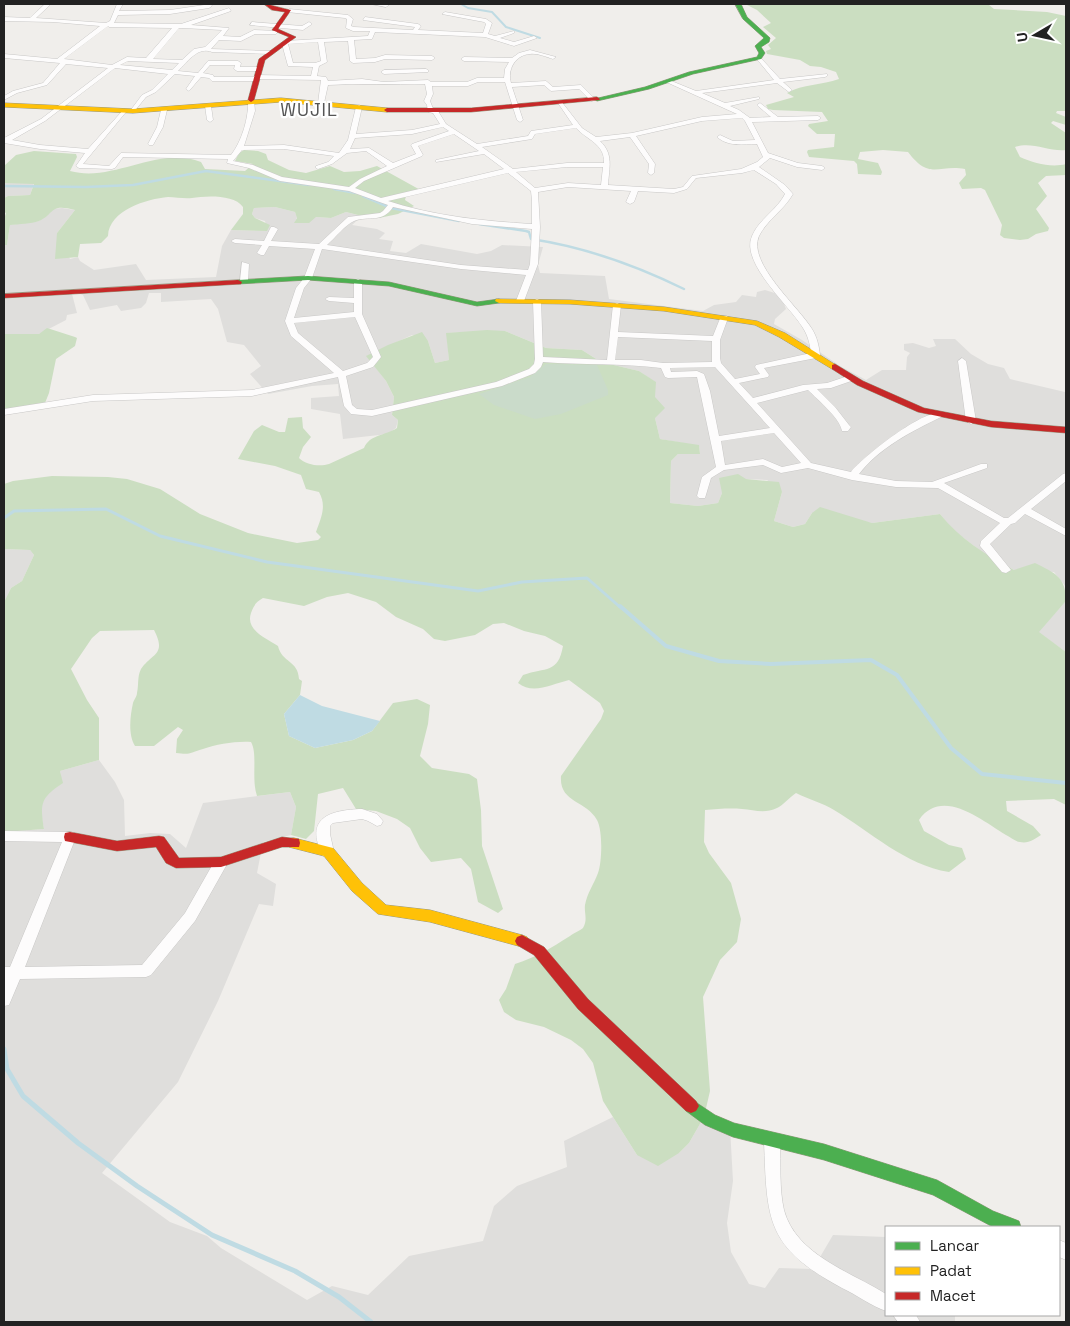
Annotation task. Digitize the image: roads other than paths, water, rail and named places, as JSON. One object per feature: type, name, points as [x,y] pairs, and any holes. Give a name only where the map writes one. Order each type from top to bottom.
[{"type":"street","points":[[32,19],[48,4]]},
{"type":"street","points":[[4,98],[16,92],[45,84],[63,61],[106,25],[117,13],[120,4]]},
{"type":"street","points":[[117,13],[176,11],[209,6],[208,4]]},
{"type":"street","points":[[267,4],[274,9],[346,16],[350,19],[348,27],[431,34],[485,35],[514,44],[534,38]]},
{"type":"street","points":[[374,4],[386,5]]},
{"type":"street","points":[[4,104],[129,111],[164,110],[251,100],[287,100],[321,102],[398,112],[434,112],[594,100],[629,93],[691,72],[759,58],[762,53],[759,51],[758,46],[767,41],[767,38],[750,24],[739,10],[738,4]]},
{"type":"street","points":[[148,60],[160,48],[161,42],[179,26],[229,10]]},
{"type":"street","points":[[277,29],[290,10]]},
{"type":"street","points":[[445,14],[486,20],[489,23],[485,35]]},
{"type":"street","points":[[4,19],[227,29],[207,49],[196,50],[170,73],[154,91],[144,96],[79,164],[81,168],[110,168],[120,155],[233,157]]},
{"type":"street","points":[[365,19],[418,26],[414,33]]},
{"type":"street","points":[[252,24],[277,29],[292,36],[286,43],[262,58],[251,100],[252,111],[240,148],[230,162],[251,166],[280,179],[350,189],[392,204],[535,235]]},
{"type":"street","points":[[246,31],[305,28],[309,24]]},
{"type":"street","points":[[488,28],[498,24]]},
{"type":"street","points":[[431,34],[434,26]]},
{"type":"street","points":[[459,34],[462,26]]},
{"type":"street","points":[[286,43],[370,38],[374,30]]},
{"type":"street","points":[[219,38],[242,39],[254,32]]},
{"type":"street","points":[[495,38],[512,32]]},
{"type":"street","points":[[351,39],[353,64],[385,57],[433,56],[427,64],[426,71],[430,94],[427,101],[434,112],[444,125],[485,152],[534,190],[536,201],[536,257],[520,301]]},
{"type":"street","points":[[286,43],[291,65],[316,65],[324,62],[321,41]]},
{"type":"street","points":[[212,50],[270,53]]},
{"type":"street","points":[[464,59],[513,60],[528,52],[553,57]]},
{"type":"street","points":[[4,56],[212,76],[213,79],[257,75],[325,78],[321,102]]},
{"type":"street","points":[[759,58],[778,81],[789,90]]},
{"type":"street","points":[[4,140],[43,120],[114,66],[129,59],[184,62]]},
{"type":"street","points":[[513,60],[507,71],[508,82],[520,120]]},
{"type":"street","points":[[189,89],[209,62],[238,63],[237,69],[257,75]]},
{"type":"street","points":[[314,78],[316,65]]},
{"type":"street","points":[[384,72],[426,71]]},
{"type":"street","points":[[697,93],[825,75]]},
{"type":"street","points":[[325,83],[362,81],[384,84],[466,84],[476,80],[508,82],[545,80],[551,89],[581,87],[594,100]]},
{"type":"street","points":[[667,81],[725,105],[745,118],[767,155],[797,165],[822,168]]},
{"type":"street","points":[[725,105],[759,101],[775,118]]},
{"type":"street","points":[[561,103],[578,126],[596,139],[605,151],[608,158],[604,188]]},
{"type":"street","points":[[208,106],[210,120]]},
{"type":"street","points":[[318,167],[330,163],[343,153],[351,136],[359,107]]},
{"type":"street","points":[[151,144],[160,127],[164,110]]},
{"type":"street","points":[[596,139],[632,135],[702,119],[818,118]]},
{"type":"street","points":[[351,136],[412,132],[444,125]]},
{"type":"street","points":[[476,146],[527,139],[532,137],[531,133],[533,132],[578,126]]},
{"type":"street","points":[[350,189],[362,180],[420,155],[414,145],[454,132]]},
{"type":"street","points":[[632,135],[652,164],[651,173]]},
{"type":"street","points":[[720,137],[733,142],[758,142]]},
{"type":"street","points":[[4,140],[40,147],[91,151]]},
{"type":"street","points":[[240,148],[284,147],[343,153],[366,149],[392,166]]},
{"type":"street","points":[[438,160],[485,152]]},
{"type":"street","points":[[534,190],[568,185],[674,191],[685,188],[698,176],[738,172],[755,167],[761,164],[767,155]]},
{"type":"street","points":[[382,200],[512,172],[554,166],[606,164]]},
{"type":"street","points":[[755,167],[770,179],[784,186],[789,194],[757,232],[754,252],[771,283],[806,325],[812,337],[816,355]]},
{"type":"street","points":[[456,189],[512,172]]},
{"type":"street","points":[[630,202],[636,190]]},
{"type":"street","points":[[392,204],[386,213],[381,215],[351,219],[320,247],[316,252],[308,278],[300,288],[289,321],[294,334],[342,375],[348,406],[354,412],[372,413],[499,384],[532,371],[538,365],[539,359],[536,302]]},
{"type":"street","points":[[261,253],[274,230]]},
{"type":"street","points":[[235,241],[355,250],[461,267],[530,273]]},
{"type":"street","points":[[244,282],[245,264]]},
{"type":"street","points":[[4,296],[308,278],[389,284],[477,304],[496,301],[520,301],[664,309],[757,324],[782,335],[851,378],[902,403],[938,415],[1019,427],[1066,430]]},
{"type":"street","points":[[4,412],[93,398],[252,393],[342,375],[364,368],[376,360],[377,357],[358,314],[358,281]]},
{"type":"street","points":[[328,299],[357,301]]},
{"type":"street","points":[[611,362],[616,305]]},
{"type":"street","points":[[289,321],[358,314]]},
{"type":"street","points":[[724,318],[715,339],[714,357],[717,364],[808,465]]},
{"type":"street","points":[[614,334],[715,339]]},
{"type":"street","points":[[734,382],[765,375],[759,367],[816,355]]},
{"type":"street","points":[[539,359],[576,362],[641,363],[665,366],[717,364]]},
{"type":"street","points":[[962,361],[971,421]]},
{"type":"street","points":[[665,366],[668,375],[697,374],[701,376],[722,468]]},
{"type":"street","points":[[752,401],[810,387],[828,386],[851,378]]},
{"type":"street","points":[[810,387],[832,409],[846,427],[845,429]]},
{"type":"street","points":[[852,477],[859,467],[871,457],[924,422],[938,415]]},
{"type":"street","points":[[716,439],[778,430]]},
{"type":"street","points":[[702,496],[707,476],[722,468],[763,462],[781,470],[808,465],[852,477],[905,485],[936,483],[984,466]]},
{"type":"street","points":[[1006,570],[993,556],[985,543],[1007,522],[1014,519],[1024,509],[1050,492],[1066,476]]},
{"type":"street","points":[[936,483],[998,519],[1007,522]]},
{"type":"street","points":[[1024,509],[1066,533]]},
{"type":"street","points":[[377,821],[373,816],[364,814],[326,821],[323,831],[328,852],[357,887],[383,910],[430,916],[465,927],[518,939],[529,944],[548,960],[583,1004],[608,1029],[679,1096],[710,1120],[721,1126],[772,1141],[824,1152],[937,1188],[988,1217],[1010,1226]]},
{"type":"street","points":[[4,836],[70,836],[123,846],[154,840],[159,841],[171,859],[176,862],[218,867],[285,842],[328,852]]},
{"type":"street","points":[[4,1000],[9,973],[70,836]]},
{"type":"street","points":[[9,973],[146,971],[190,917],[218,867]]},
{"type":"street","points":[[772,1141],[777,1213],[791,1239],[803,1254],[885,1302]]},
{"type":"water","points":[[300,695],[322,706],[380,721],[372,731],[353,740],[315,748],[289,736],[284,714]]},
{"type":"waterway","points":[[461,4],[468,8],[492,12],[506,27],[540,38]]},
{"type":"waterway","points":[[4,186],[86,187],[133,185],[206,171],[309,185]]},
{"type":"waterway","points":[[334,189],[356,193]]},
{"type":"waterway","points":[[363,196],[391,208],[459,221]]},
{"type":"waterway","points":[[479,224],[526,231],[529,232],[531,239],[551,242],[609,258],[647,272],[684,289]]},
{"type":"waterway","points":[[4,518],[14,511],[106,509],[160,536],[267,562],[478,591],[522,582],[587,578],[621,608]]},
{"type":"waterway","points":[[620,606],[666,646],[719,661],[771,664],[871,660],[897,675],[951,748],[982,774],[1066,783]]},
{"type":"waterway","points":[[4,1049],[7,1069],[23,1096],[78,1143],[137,1186],[212,1235],[295,1271],[339,1297],[371,1322]]},
{"type":"district","name":"WUJIL","points":[[309,110]]}]
